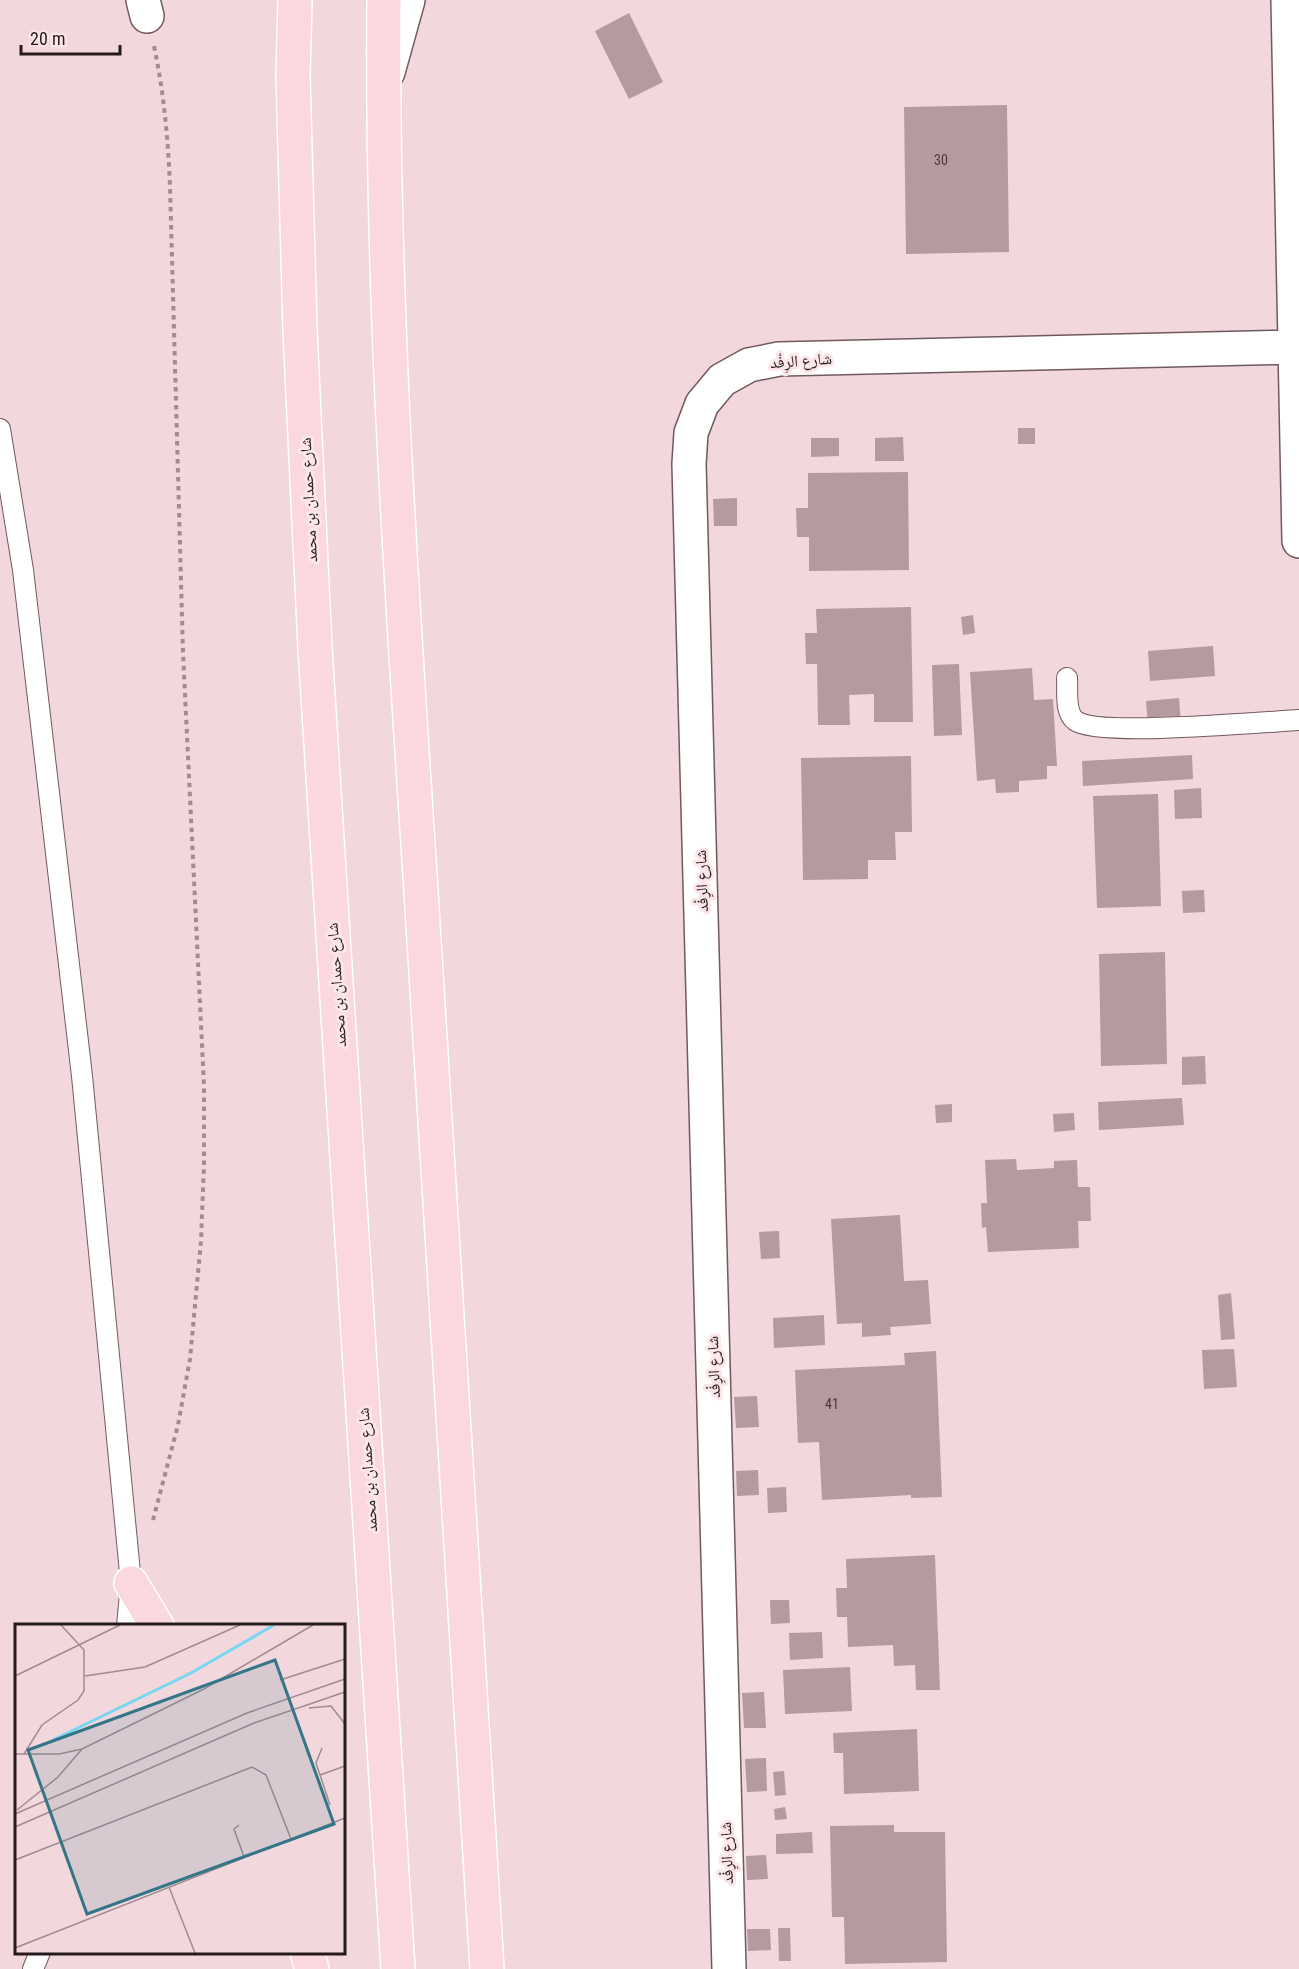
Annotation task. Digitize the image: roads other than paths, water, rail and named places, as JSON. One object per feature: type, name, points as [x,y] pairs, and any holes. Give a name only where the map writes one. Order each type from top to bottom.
[{"type":"main road","name":"شارع حمدان بن محمد","points":[[295,0],[294,75],[300,330],[315,648],[398,1969]]},
{"type":"main road","points":[[384,0],[383,85],[387,308],[487,1969]]},
{"type":"main road","points":[[131,1583],[156,1624]]},
{"type":"main road","points":[[307,1954],[312,1969]]},
{"type":"street","points":[[383,85],[408,0]]},
{"type":"street","points":[[1288,0],[1299,541]]},
{"type":"street","name":"شارع الرِفْد","points":[[729,1969],[689,464],[691,433],[702,404],[722,381],[749,365],[779,358],[1295,347]]},
{"type":"lane","points":[[0,429],[24,582],[82,1076],[131,1583],[127,1624]]},
{"type":"lane","points":[[1067,678],[1068,705],[1071,716],[1078,723],[1134,729],[1299,720]]},
{"type":"lane","points":[[33,1969],[40,1954]]}]
